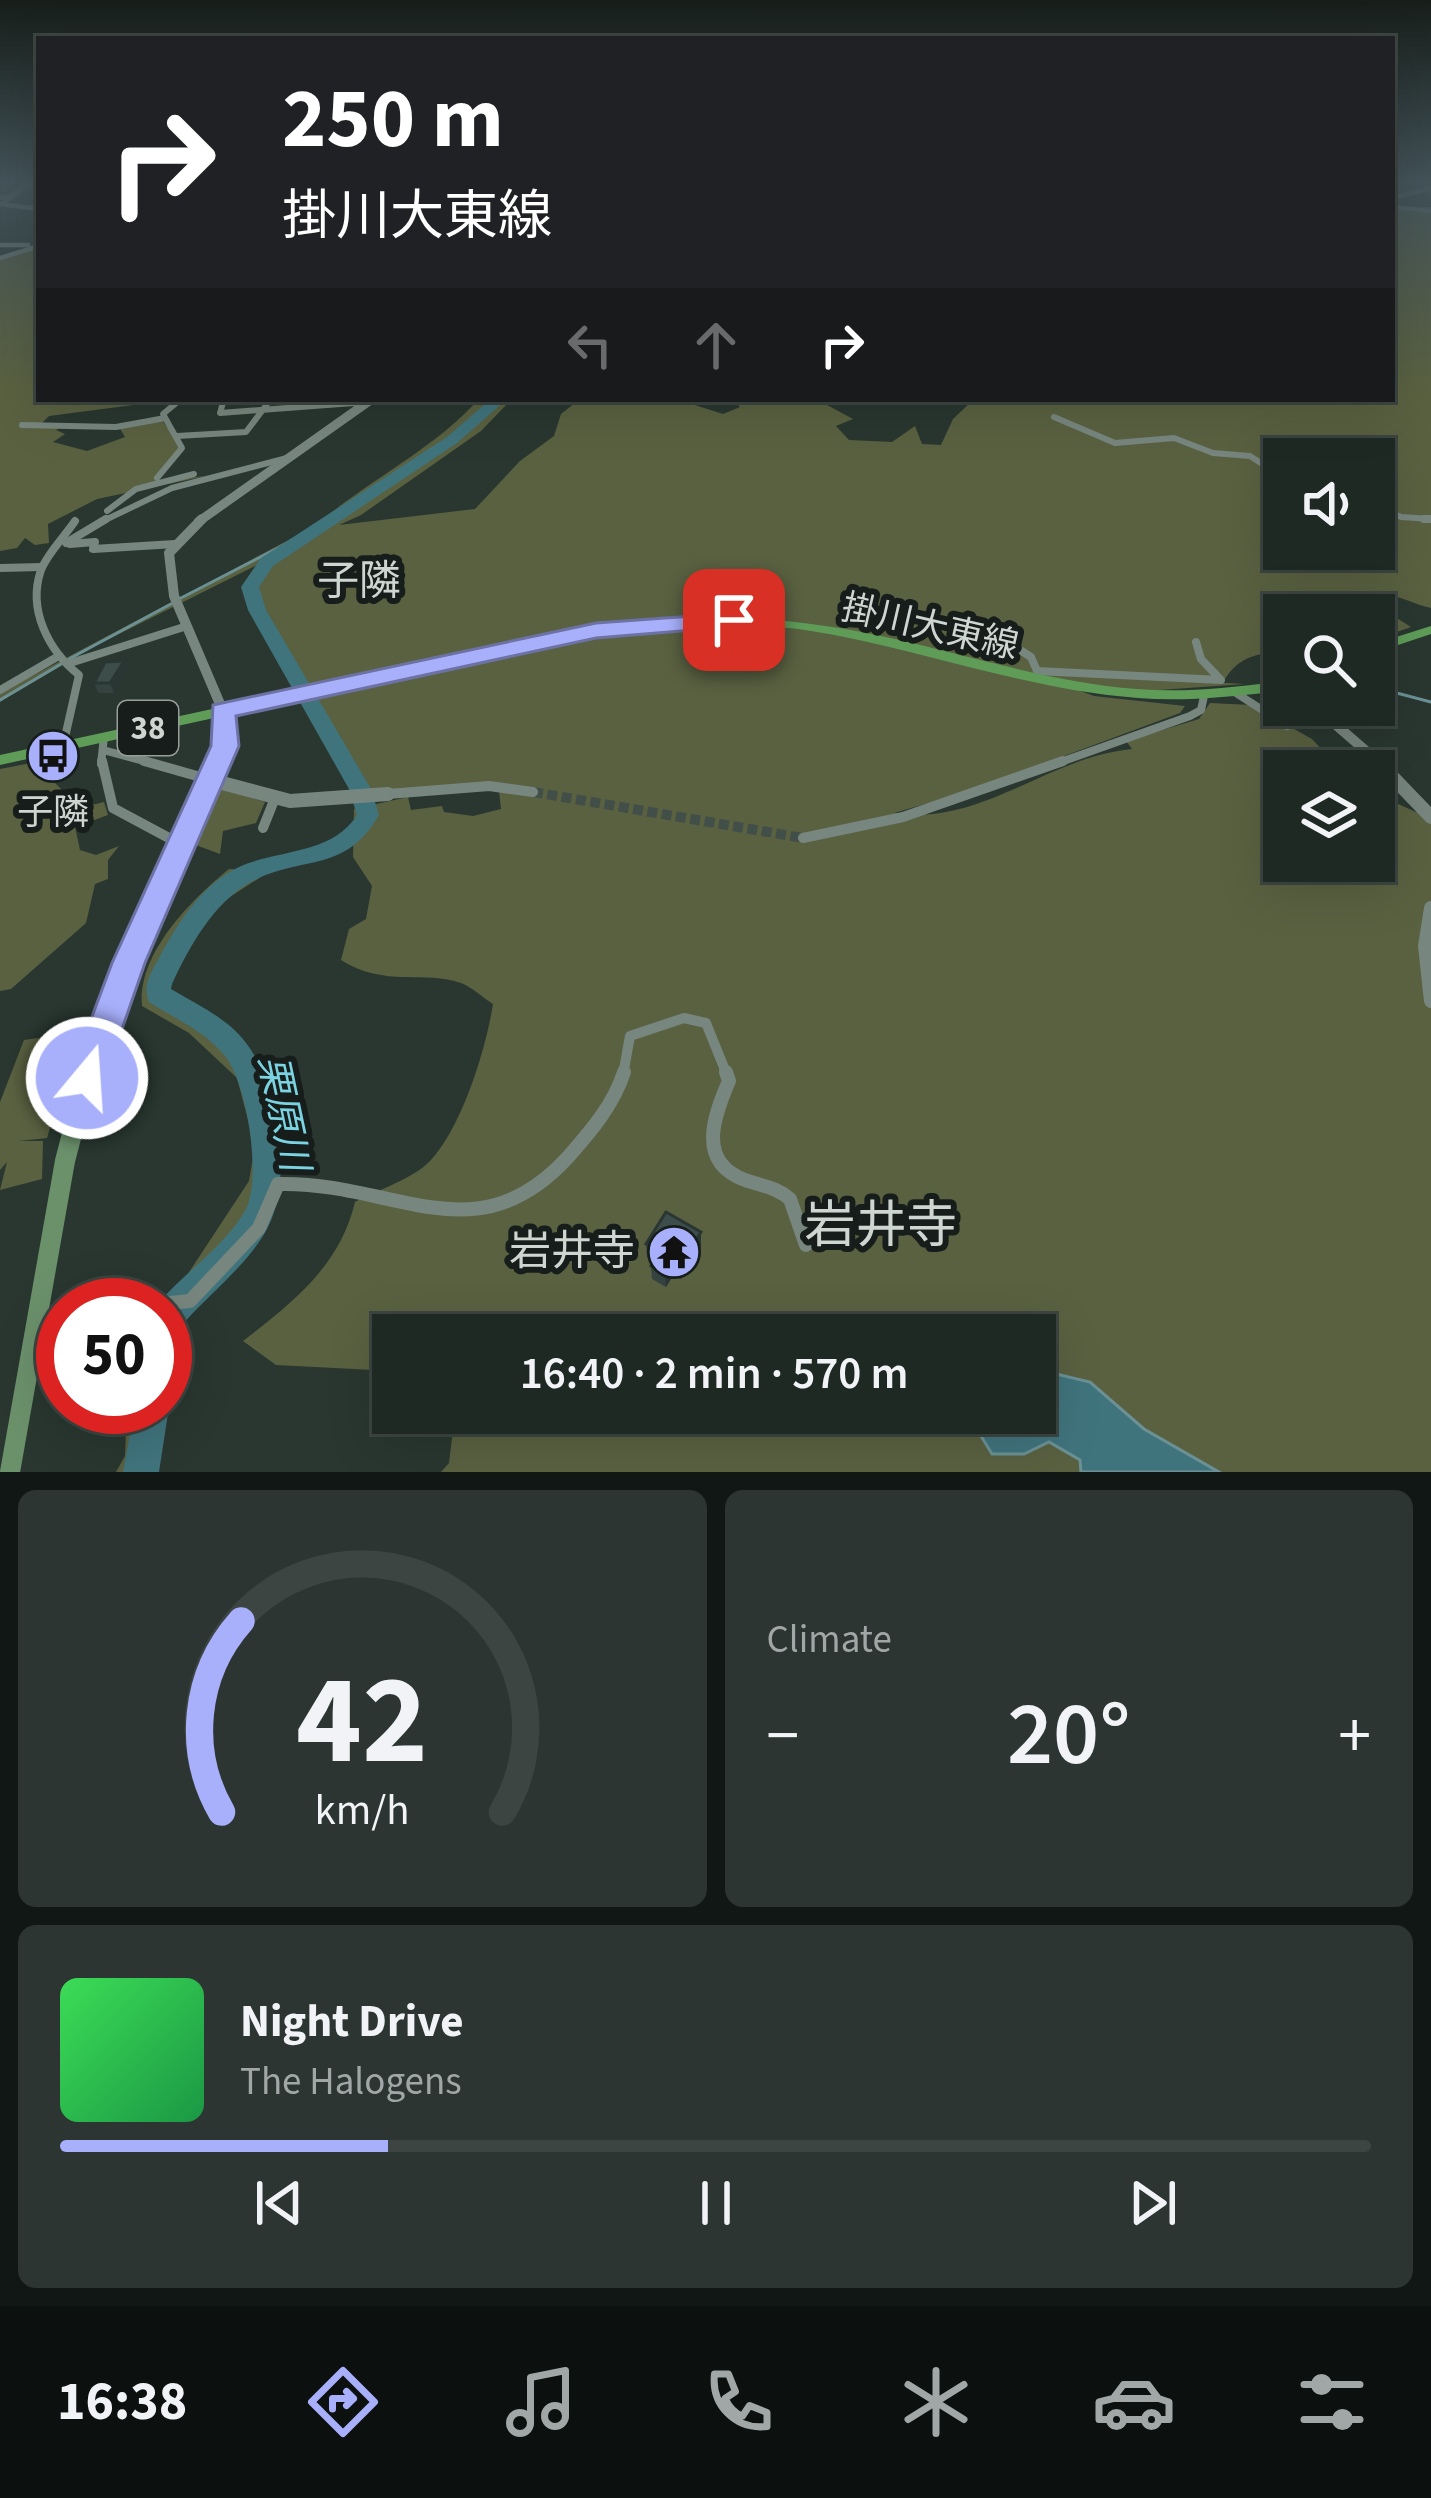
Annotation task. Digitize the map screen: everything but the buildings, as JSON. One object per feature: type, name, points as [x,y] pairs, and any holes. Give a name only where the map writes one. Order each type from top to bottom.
[{"type":"main road","name":"掛川大東線","points":[[0,760],[103,743],[223,711],[621,627],[734,620],[862,640],[1028,680],[1119,694],[1204,696],[1263,689]]},
{"type":"main road","points":[[1395,642],[1431,630]]},
{"type":"main road","points":[[10,1472],[65,1161],[95,1047],[225,746],[223,711]]},
{"type":"street","points":[[155,480],[182,448],[165,418],[166,409],[176,402]]},
{"type":"street","points":[[223,402],[220,413],[315,403]]},
{"type":"street","points":[[177,436],[246,432],[270,402]]},
{"type":"street","points":[[223,711],[177,602],[166,563],[175,544],[193,525],[367,402]]},
{"type":"street","points":[[1054,417],[1115,443],[1174,438],[1213,452],[1250,456],[1263,464]]},
{"type":"street","points":[[22,425],[118,427],[165,418]]},
{"type":"street","points":[[104,516],[161,488],[287,458]]},
{"type":"street","points":[[63,746],[80,683],[38,620],[43,567],[127,493],[155,480],[250,466]]},
{"type":"street","points":[[1395,513],[1431,519]]},
{"type":"street","points":[[61,547],[75,521]]},
{"type":"street","points":[[61,547],[95,542],[93,549],[175,544]]},
{"type":"street","points":[[0,568],[43,567]]},
{"type":"street","points":[[0,690],[93,649],[136,645],[188,626]]},
{"type":"street","points":[[1012,645],[1031,657],[1037,670],[1221,680],[1201,659],[1196,642]]},
{"type":"street","points":[[1117,677],[1119,694]]},
{"type":"street","points":[[1236,693],[1263,710]]},
{"type":"street","points":[[803,838],[855,832],[974,799],[1190,716],[1202,710],[1204,696]]},
{"type":"street","points":[[1337,726],[1409,789],[1431,818]]},
{"type":"street","points":[[182,845],[113,808],[104,789],[103,743],[275,797],[354,797],[489,786],[533,793]]},
{"type":"street","points":[[262,828],[275,797]]},
{"type":"street","points":[[1431,908],[1425,946],[1431,1001]]},
{"type":"street","points":[[192,1295],[259,1228],[278,1184],[320,1178],[445,1212],[503,1209],[555,1177],[624,1088],[630,1036],[684,1018],[706,1023],[729,1081],[708,1131],[711,1150],[737,1177],[785,1194],[800,1213],[806,1245]]},
{"type":"green space","points":[[36,252],[36,402],[156,402],[49,416],[42,423],[66,424],[56,430],[65,434],[53,442],[87,451],[125,437],[119,427],[161,419],[182,447],[155,481],[206,476],[97,499],[48,524],[49,543],[35,545],[25,538],[17,548],[0,551],[0,260]]},
{"type":"green space","points":[[1395,252],[1431,252],[1431,608],[1395,594],[1263,594],[1263,654],[1237,665],[1225,679],[1172,680],[1245,684],[1145,691],[1059,683],[1094,696],[1185,706],[1180,713],[970,791],[894,813],[926,815],[985,801],[1071,764],[1132,749],[1126,741],[1199,719],[1210,703],[1251,705],[1263,712],[1263,726],[1289,726],[1322,750],[1263,750],[1263,882],[1395,882],[1395,803],[1418,813],[1395,783],[1431,822],[1431,1472],[441,1472],[449,1463],[452,1434],[1056,1434],[1056,1314],[372,1314],[372,1370],[276,1365],[243,1341],[296,1297],[326,1264],[355,1202],[414,1173],[442,1146],[471,1087],[493,1004],[461,983],[373,974],[341,960],[349,929],[366,919],[372,886],[353,857],[354,809],[408,797],[411,810],[442,806],[444,812],[473,816],[501,809],[499,791],[576,789],[370,794],[297,676],[253,586],[263,569],[293,547],[93,647],[0,702],[0,693],[315,526],[441,434],[476,402],[509,402],[481,431],[361,515],[339,525],[475,509],[520,461],[554,436],[561,414],[576,402],[685,402],[723,414],[740,407],[736,402],[822,402],[853,419],[836,426],[849,440],[892,442],[915,426],[922,444],[941,445],[953,419],[971,402],[1395,402]]},
{"type":"green space","points":[[1395,617],[1411,627],[1395,633]]},
{"type":"green space","points":[[52,759],[49,777],[69,797],[72,810],[104,802],[108,815],[75,827],[80,850],[96,855],[119,846],[108,860],[108,879],[95,884],[86,923],[11,989],[0,991],[0,769]]},
{"type":"green space","points":[[219,788],[265,802],[256,823],[223,831],[220,854],[193,844]]},
{"type":"green space","points":[[229,869],[270,871],[213,908],[169,981],[171,992],[217,1023],[245,1054],[270,1100],[281,1150],[274,1199],[262,1221],[192,1292],[192,1278],[185,1278],[249,1181],[255,1146],[237,1078],[189,1033],[142,1006],[143,986],[157,948],[199,896]]},
{"type":"green space","points":[[79,1032],[47,1138],[19,1141],[43,1141],[42,1179],[0,1190],[7,1162],[0,1170],[0,1102],[24,1040]]},
{"type":"green space","points":[[126,1434],[156,1434],[149,1472],[116,1472],[125,1456]]},
{"type":"water","points":[[1056,1374],[1090,1382],[1144,1429],[1219,1472],[1081,1472],[1080,1460],[1049,1442],[1024,1454],[992,1454],[980,1434],[1056,1434]]},
{"type":"waterway","name":"栗原川","points":[[192,1290],[230,1253],[262,1209],[266,1151],[251,1080],[235,1048],[158,994],[159,984],[189,930],[229,884],[264,867],[343,843],[358,832],[368,815],[360,789],[257,610],[250,587],[267,562],[452,440],[496,402]]},
{"type":"waterway","points":[[179,599],[311,531]]},
{"type":"waterway","points":[[69,659],[171,604]]},
{"type":"waterway","points":[[0,700],[61,664]]},
{"type":"waterway","points":[[1395,693],[1431,702]]},
{"type":"waterway","name":"栗原川","points":[[141,1472],[147,1434]]},
{"type":"tunnel","points":[[533,792],[803,838]]},
{"type":"place","name":"子隣","points":[[53,756]]},
{"type":"place","name":"岩井寺","points":[[674,1252]]},
{"type":"district","name":"子隣","points":[[359,582]]},
{"type":"district","name":"岩井寺","points":[[881,1226]]},
{"type":"route","points":[[87,1078],[128,963],[225,746],[223,711],[596,631],[734,620]]}]
